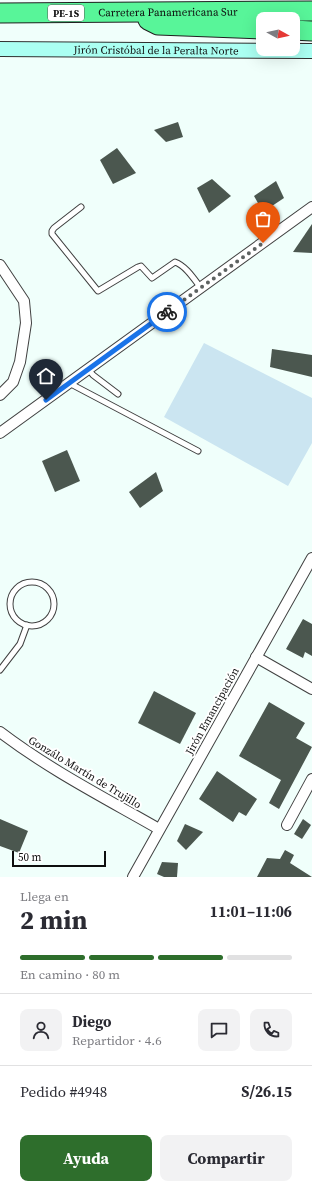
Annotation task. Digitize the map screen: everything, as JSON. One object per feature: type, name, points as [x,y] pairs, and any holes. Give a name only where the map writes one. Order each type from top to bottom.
[{"type":"highway","name":"Carretera Panamericana Sur","points":[[0,13],[312,11]]},
{"type":"highway","points":[[132,13],[158,25],[256,29]]},
{"type":"highway","points":[[300,30],[312,31]]},
{"type":"street","name":"Jirón Cristóbal de la Peralta Norte","points":[[0,49],[312,51]]},
{"type":"street","points":[[0,433],[312,207]]},
{"type":"street","points":[[0,265],[24,301],[26,323],[20,362],[16,376],[13,382],[0,395]]},
{"type":"street","name":"Jirón Emancipación","points":[[133,877],[312,558]]},
{"type":"street","points":[[256,658],[312,689]]},
{"type":"street","name":"Gonzálo Martín de Trujillo","points":[[0,732],[49,767],[159,829]]},
{"type":"street","points":[[287,825],[312,779]]},
{"type":"lane","points":[[81,207],[54,228],[52,230],[52,234],[98,291],[138,267],[141,266],[152,278],[175,262],[180,264],[187,271],[201,288]]},
{"type":"lane","points":[[88,369],[93,375],[118,394]]},
{"type":"lane","points":[[69,383],[198,451]]},
{"type":"lane","points":[[30,582],[36,582],[47,588],[51,593],[53,599],[52,612],[49,617],[39,624],[27,625],[16,619],[12,614],[10,602],[14,591],[18,586],[30,582]]},
{"type":"lane","points":[[0,670],[20,644],[27,625]]},
{"type":"shaded area","points":[[204,343],[312,398],[312,443],[288,486],[164,417]]},
{"type":"building","points":[[178,122],[183,137],[166,142],[154,130]]},
{"type":"building","points":[[117,148],[136,173],[113,184],[100,160]]},
{"type":"building","points":[[212,179],[231,196],[209,213],[197,188]]},
{"type":"building","points":[[276,181],[284,198],[263,212],[254,196]]},
{"type":"building","points":[[312,224],[312,253],[293,252]]},
{"type":"building","points":[[272,349],[312,355],[312,377],[270,367]]},
{"type":"building","points":[[67,450],[80,481],[55,492],[42,461]]},
{"type":"building","points":[[156,472],[163,491],[140,508],[129,492]]},
{"type":"building","points":[[303,619],[312,624],[312,656],[305,652],[303,658],[286,649]]},
{"type":"building","points":[[154,691],[196,713],[180,744],[138,723]]},
{"type":"building","points":[[269,702],[305,723],[296,738],[312,747],[279,809],[269,803],[281,780],[239,756]]},
{"type":"building","points":[[217,771],[257,799],[246,816],[239,812],[233,822],[199,799]]},
{"type":"building","points":[[0,819],[28,831],[19,853],[0,846]]},
{"type":"building","points":[[303,819],[311,825],[302,839],[294,834]]},
{"type":"building","points":[[185,824],[203,832],[186,850],[177,841]]},
{"type":"building","points":[[285,850],[294,855],[290,863],[312,877],[257,877],[267,858],[280,859]]},
{"type":"building","points":[[162,862],[178,863],[177,877],[164,877],[157,874]]},
{"type":"way so far","points":[[167,312],[263,243]]},
{"type":"route","points":[[46,400],[167,312]]}]
